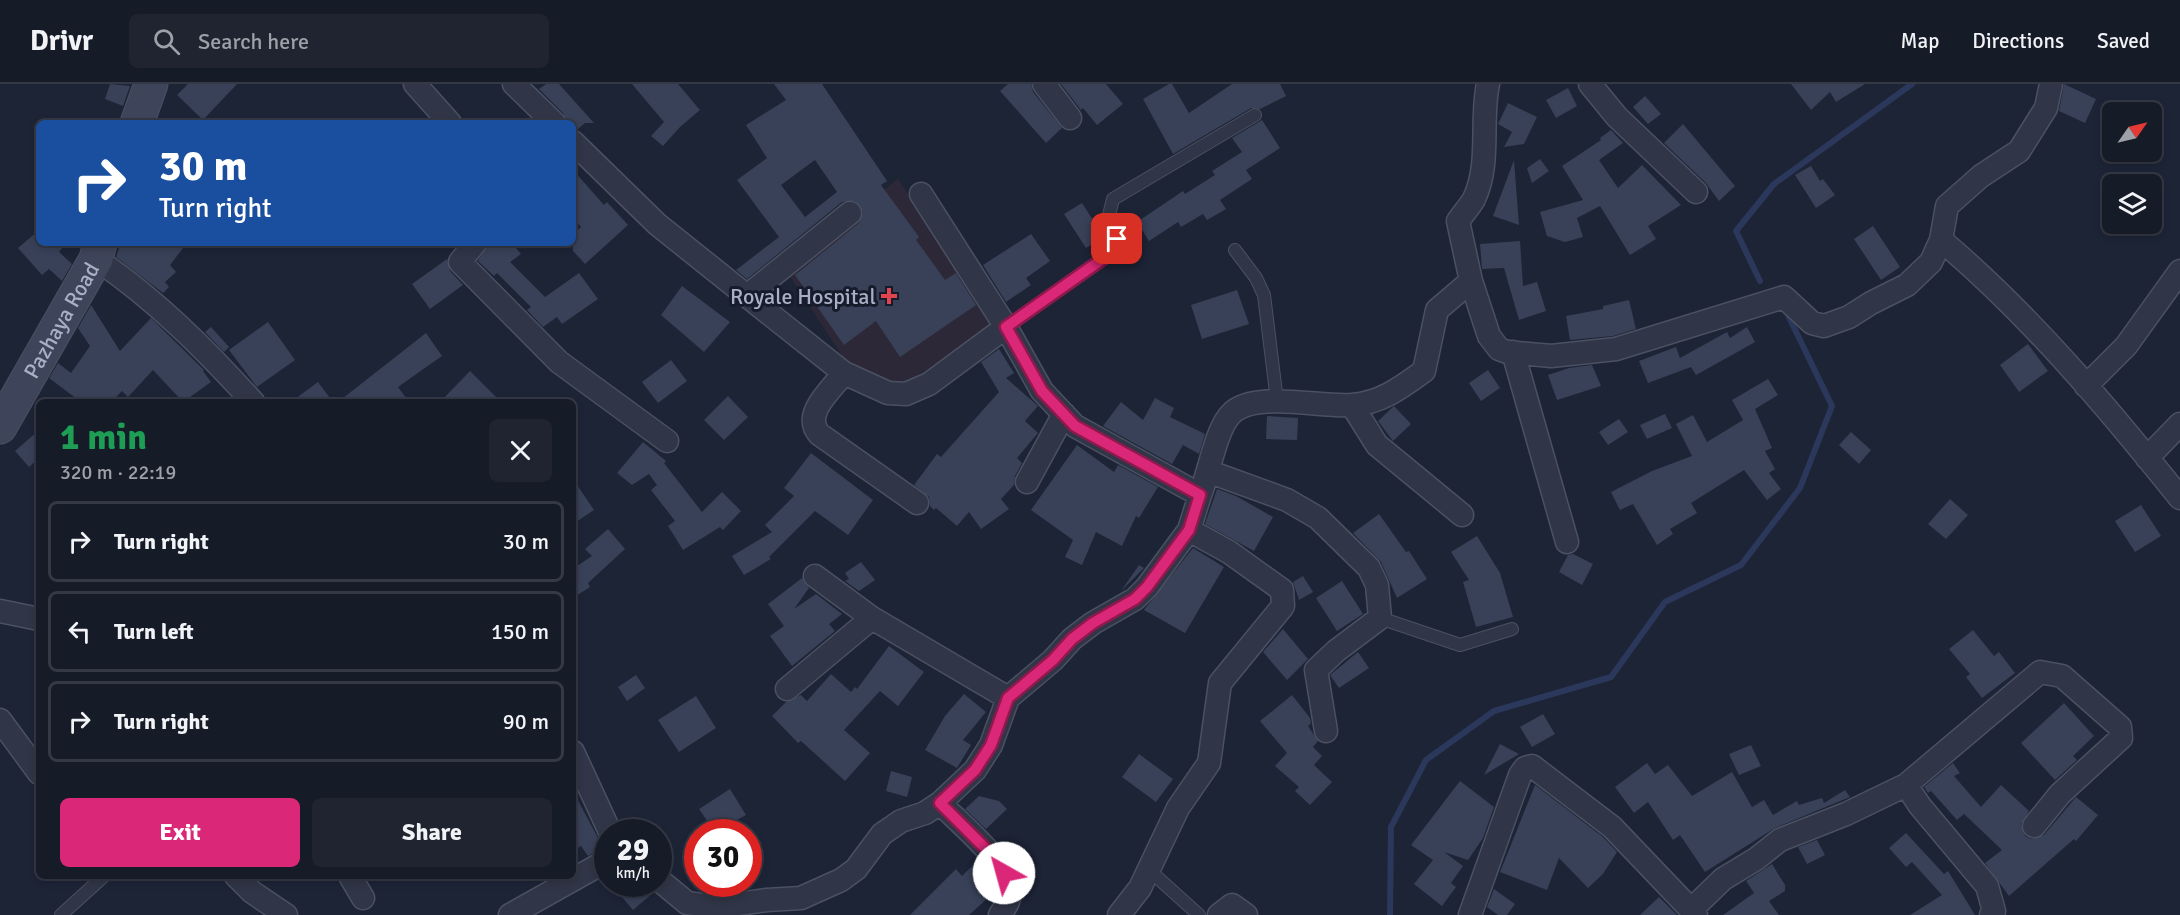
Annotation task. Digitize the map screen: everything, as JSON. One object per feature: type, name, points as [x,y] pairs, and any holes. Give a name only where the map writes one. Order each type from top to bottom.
[{"type":"street","points":[[138,120],[151,84]]},
{"type":"street","points":[[416,84],[447,120]]},
{"type":"street","points":[[514,84],[551,120]]},
{"type":"street","points":[[1044,84],[1070,117]]},
{"type":"street","points":[[1488,84],[1485,100],[1483,172],[1474,199],[1458,221],[1471,281],[1489,336],[1500,349],[1551,356],[1616,349],[1632,345],[1784,297],[1812,323],[1824,326],[1850,317],[1871,303],[1907,285],[1931,262],[1941,240],[1947,206],[1981,176],[2019,151],[2046,108],[2051,84]]},
{"type":"street","points":[[1590,84],[1617,117],[1696,192]]},
{"type":"street","points":[[576,145],[657,224],[747,296],[844,373],[888,393],[906,394],[929,384],[1006,327]]},
{"type":"street","points":[[921,194],[1006,327],[1042,391],[1075,426],[1200,495]]},
{"type":"street","points":[[747,296],[850,213]]},
{"type":"street","points":[[1941,240],[2027,320],[2147,458],[2178,490]]},
{"type":"street","points":[[473,246],[460,262],[559,362],[667,441]]},
{"type":"street","points":[[98,251],[175,321],[249,399]]},
{"type":"street","name":"Pazhaya Road","points":[[0,427],[98,251]]},
{"type":"street","points":[[2086,387],[2127,346],[2180,271]]},
{"type":"street","points":[[672,891],[687,903],[717,907],[801,898],[842,880],[856,869],[882,834],[901,821],[925,813],[940,803],[975,770],[991,745],[1008,698],[1053,660],[1072,639],[1093,623],[1135,599],[1147,587],[1189,530],[1210,472],[1222,426],[1232,412],[1247,406],[1277,401],[1352,405],[1391,396],[1424,371],[1437,310],[1471,281]]},
{"type":"street","points":[[1513,352],[1567,542]]},
{"type":"street","points":[[844,373],[813,414],[813,425],[819,434],[917,503]]},
{"type":"street","points":[[1352,405],[1377,445],[1462,515]]},
{"type":"street","points":[[1027,482],[1064,414]]},
{"type":"street","points":[[2147,458],[2180,424]]},
{"type":"street","points":[[1210,472],[1287,500],[1318,518],[1369,568],[1377,585],[1380,618],[1336,651],[1316,670],[1326,731]]},
{"type":"street","points":[[1119,915],[1149,870],[1178,808],[1209,763],[1220,683],[1283,606],[1282,590],[1263,574],[1189,530]]},
{"type":"street","points":[[815,576],[872,618],[1008,698]]},
{"type":"street","points":[[0,612],[36,618]]},
{"type":"street","points":[[787,689],[872,618]]},
{"type":"street","points":[[1470,915],[1520,775],[1525,768],[1532,766],[1612,827],[1693,913],[1723,879],[1756,859],[1780,840],[1846,814],[1906,785],[2040,672],[2062,676],[2120,727],[2121,738],[2060,794],[2034,826]]},
{"type":"street","points":[[0,720],[36,769]]},
{"type":"street","points":[[576,758],[604,819]]},
{"type":"street","points":[[1906,785],[1920,806],[1988,886],[1994,911],[1991,915]]},
{"type":"street","points":[[940,803],[990,853],[1007,879],[1009,899],[1000,915]]},
{"type":"street","points":[[576,878],[594,868]]},
{"type":"street","points":[[239,879],[286,915]]},
{"type":"street","points":[[352,879],[363,898]]},
{"type":"street","points":[[510,915],[574,879]]},
{"type":"street","points":[[1219,915],[1232,905],[1246,915]]},
{"type":"lane","points":[[1006,327],[1104,258],[1117,239],[1109,214],[1113,199],[1255,115]]},
{"type":"lane","points":[[1234,250],[1256,278],[1264,295],[1277,401]]},
{"type":"lane","points":[[1380,618],[1460,645],[1512,630]]},
{"type":"lane","points":[[1149,870],[1199,915]]},
{"type":"lane","points":[[61,915],[101,879]]},
{"type":"shaded area","name":"Royale Hospital","points":[[898,179],[993,326],[903,385],[854,374],[784,267]]},
{"type":"building","points":[[110,84],[130,86],[123,106],[105,99]]},
{"type":"building","points":[[188,84],[237,84],[203,120],[177,95]]},
{"type":"building","points":[[546,84],[559,84],[594,123],[585,123],[576,129],[576,120],[566,120],[563,113],[539,89]]},
{"type":"building","points":[[632,84],[678,84],[700,110],[663,146],[651,136],[664,122]]},
{"type":"building","points":[[774,84],[822,84],[887,181],[881,185],[919,237],[916,240],[945,280],[956,273],[976,305],[900,357],[876,321],[844,345],[795,275],[859,223],[863,212],[855,201],[842,202],[747,279],[736,270],[779,237],[737,180],[767,158],[746,125],[786,100]],"holes":[[[815,160],[837,192],[805,217],[781,185]]]},
{"type":"building","points":[[1008,84],[1031,84],[1033,92],[1062,128],[1046,143],[1000,91]]},
{"type":"building","points":[[1061,84],[1106,84],[1123,104],[1097,125],[1083,108],[1081,110]]},
{"type":"building","points":[[1172,84],[1189,113],[1232,84],[1280,84],[1286,96],[1260,109],[1251,108],[1173,154],[1143,99]]},
{"type":"building","points":[[1791,84],[1865,84],[1836,102],[1830,92],[1811,110]]},
{"type":"building","points":[[2064,84],[2096,99],[2085,123],[2059,111]]},
{"type":"building","points":[[1568,88],[1577,106],[1556,118],[1546,100]]},
{"type":"building","points":[[1645,96],[1661,114],[1648,124],[1633,107]]},
{"type":"building","points":[[1508,103],[1537,117],[1524,144],[1504,147],[1512,132],[1498,124]]},
{"type":"building","points":[[1262,120],[1280,148],[1246,170],[1252,179],[1220,200],[1226,209],[1207,220],[1203,214],[1181,227],[1178,222],[1149,241],[1137,222],[1183,191],[1185,194],[1215,175],[1212,171],[1242,152],[1232,138]]},
{"type":"building","points":[[1683,124],[1735,186],[1719,201],[1705,182],[1664,143]]},
{"type":"building","points":[[1611,130],[1623,143],[1599,160],[1618,188],[1642,165],[1681,205],[1648,226],[1656,239],[1630,255],[1600,206],[1577,218],[1583,237],[1565,242],[1547,236],[1540,212],[1583,200],[1562,166],[1601,140],[1600,138]]},
{"type":"building","points":[[1540,159],[1549,171],[1532,183],[1527,168]]},
{"type":"building","points":[[1514,160],[1519,225],[1493,216]]},
{"type":"building","points":[[1811,166],[1820,181],[1823,179],[1835,195],[1816,208],[1795,175]]},
{"type":"building","points":[[576,173],[604,205],[607,202],[628,225],[585,264],[573,251],[573,246],[576,246],[576,231],[581,227],[576,221]]},
{"type":"building","points":[[1082,203],[1104,237],[1086,248],[1064,214]]},
{"type":"building","points":[[1873,226],[1900,267],[1881,280],[1854,239]]},
{"type":"building","points":[[36,233],[36,246],[64,246],[59,252],[72,264],[62,281],[49,269],[42,275],[18,248]]},
{"type":"building","points":[[1031,234],[1050,261],[1026,278],[1031,285],[1006,302],[983,265]]},
{"type":"building","points":[[1520,241],[1523,286],[1537,282],[1546,311],[1519,320],[1504,268],[1482,269],[1480,244]]},
{"type":"building","points":[[120,246],[185,246],[170,265],[176,272],[165,282],[169,287],[163,293],[116,257]]},
{"type":"building","points":[[486,246],[514,246],[521,254],[510,262],[545,297],[579,273],[598,299],[562,324],[557,317],[543,327],[527,310],[531,307],[497,273],[494,276],[478,261]]},
{"type":"building","points":[[447,259],[450,271],[463,285],[430,309],[412,284]]},
{"type":"building","points":[[682,286],[730,322],[704,352],[661,315]]},
{"type":"building","points":[[1237,290],[1249,324],[1202,339],[1191,305]]},
{"type":"building","points":[[1629,300],[1636,329],[1613,336],[1570,340],[1566,316],[1603,309],[1603,306]]},
{"type":"building","points":[[91,305],[120,351],[151,318],[204,370],[211,382],[187,399],[180,399],[153,370],[128,397],[122,391],[114,399],[77,399],[49,378],[58,363],[71,373],[90,346],[78,328]]},
{"type":"building","points":[[268,322],[295,360],[257,387],[229,350]]},
{"type":"building","points":[[211,327],[229,347],[224,352],[205,332]]},
{"type":"building","points":[[1747,327],[1755,342],[1741,350],[1696,375],[1691,367],[1648,383],[1639,361],[1676,347],[1680,358],[1727,332],[1730,338]]},
{"type":"building","points":[[426,333],[442,356],[398,387],[407,399],[342,399]]},
{"type":"building","points":[[2028,344],[2048,371],[2019,392],[2000,365]]},
{"type":"building","points":[[999,349],[1014,373],[1006,378],[1038,406],[1025,421],[1038,433],[1017,458],[1022,463],[1015,476],[1014,485],[1001,499],[1009,509],[981,529],[969,512],[957,526],[936,508],[934,510],[930,506],[929,497],[914,485],[937,454],[941,457],[999,392],[981,362]]},
{"type":"building","points":[[671,360],[687,381],[658,403],[642,382]]},
{"type":"building","points":[[1592,365],[1601,386],[1557,400],[1548,375],[1569,368]]},
{"type":"building","points":[[1488,370],[1500,388],[1481,401],[1469,383]]},
{"type":"building","points":[[470,371],[498,399],[443,399]]},
{"type":"building","points":[[1768,379],[1778,395],[1755,409],[1772,448],[1765,451],[1775,469],[1769,473],[1781,489],[1767,500],[1744,470],[1691,503],[1697,513],[1670,529],[1673,534],[1657,545],[1633,504],[1620,510],[1611,492],[1652,471],[1692,456],[1676,424],[1693,415],[1707,442],[1743,420],[1732,400]]},
{"type":"building","points":[[318,382],[331,399],[295,399]]},
{"type":"building","points":[[728,396],[748,417],[724,440],[704,420]]},
{"type":"building","points":[[1155,398],[1174,408],[1170,417],[1205,434],[1199,454],[1183,445],[1172,464],[1103,426],[1121,402],[1143,420]]},
{"type":"building","points":[[1394,406],[1411,424],[1393,441],[1378,421]]},
{"type":"building","points":[[1665,414],[1672,428],[1647,439],[1640,425]]},
{"type":"building","points":[[1267,416],[1298,418],[1297,440],[1266,439]]},
{"type":"building","points":[[1619,419],[1628,432],[1608,445],[1599,432]]},
{"type":"building","points":[[1851,432],[1871,450],[1859,464],[1839,445]]},
{"type":"building","points":[[36,433],[36,461],[29,467],[15,451]]},
{"type":"building","points":[[643,442],[666,461],[664,463],[702,512],[722,492],[741,511],[723,530],[720,527],[683,550],[668,526],[675,521],[651,490],[657,485],[649,474],[632,485],[617,473]]},
{"type":"building","points":[[1077,445],[1114,472],[1118,465],[1158,487],[1139,518],[1136,516],[1122,546],[1096,532],[1082,565],[1065,557],[1073,540],[1031,510]]},
{"type":"building","points":[[811,453],[873,500],[848,535],[815,511],[769,557],[771,559],[744,575],[732,556],[772,532],[765,525],[794,496],[784,488]]},
{"type":"building","points":[[576,483],[594,510],[576,522]]},
{"type":"building","points":[[1217,489],[1236,496],[1273,517],[1254,551],[1205,524]]},
{"type":"building","points":[[1950,499],[1968,515],[1946,539],[1928,524]]},
{"type":"building","points":[[2141,505],[2161,536],[2135,552],[2115,521]]},
{"type":"building","points":[[1379,514],[1406,552],[1409,551],[1427,579],[1397,598],[1381,562],[1353,533]]},
{"type":"building","points":[[608,529],[625,549],[588,583],[590,587],[576,596],[576,564],[577,566],[592,556],[585,549]]},
{"type":"building","points":[[1477,536],[1500,573],[1513,617],[1476,627],[1463,582],[1469,580],[1451,552]]},
{"type":"building","points":[[1193,548],[1224,567],[1185,633],[1144,610]]},
{"type":"building","points":[[1573,554],[1593,564],[1582,585],[1559,572],[1568,555]]},
{"type":"building","points":[[861,562],[875,580],[859,591],[845,581],[849,579],[845,573]]},
{"type":"building","points":[[1139,565],[1144,568],[1121,591]]},
{"type":"building","points":[[1303,576],[1313,592],[1299,600],[1293,582]]},
{"type":"building","points":[[802,578],[809,588],[794,609],[816,594],[842,614],[829,624],[835,631],[792,666],[770,636],[784,626],[768,604]]},
{"type":"building","points":[[1342,581],[1363,614],[1337,631],[1316,598]]},
{"type":"building","points":[[1283,629],[1308,659],[1287,680],[1263,652]]},
{"type":"building","points":[[1973,630],[1994,656],[1999,652],[2015,673],[1982,698],[1966,677],[1970,674],[1949,649]]},
{"type":"building","points":[[889,646],[924,672],[898,706],[880,691],[844,730],[870,753],[845,781],[801,741],[798,743],[772,716],[786,702],[801,695],[807,701],[831,674],[851,692],[855,687],[857,689]]},
{"type":"building","points":[[1358,652],[1369,668],[1339,688],[1330,675]]},
{"type":"building","points":[[636,675],[645,688],[627,701],[618,687]]},
{"type":"building","points":[[964,694],[986,712],[963,740],[971,745],[957,768],[925,750],[945,716]]},
{"type":"building","points":[[1292,695],[1310,718],[1311,723],[1308,726],[1318,741],[1313,747],[1322,756],[1314,765],[1332,782],[1310,805],[1295,791],[1299,787],[1275,766],[1287,753],[1260,721]]},
{"type":"building","points":[[696,696],[716,728],[679,752],[658,720]]},
{"type":"building","points":[[2064,703],[2094,736],[2073,756],[2077,760],[2055,780],[2021,743]]},
{"type":"building","points":[[1543,714],[1555,734],[1532,747],[1520,727]]},
{"type":"building","points":[[1500,744],[1519,754],[1484,775]]},
{"type":"building","points":[[1751,745],[1761,766],[1739,775],[1729,754]]},
{"type":"building","points":[[1139,754],[1173,779],[1156,802],[1122,777]]},
{"type":"building","points":[[1647,763],[1655,774],[1668,765],[1692,796],[1732,772],[1752,807],[1764,800],[1773,815],[1797,801],[1799,805],[1822,798],[1824,803],[1845,790],[1850,797],[1775,828],[1705,872],[1680,835],[1673,840],[1648,802],[1634,813],[1615,787]]},
{"type":"building","points":[[1953,763],[1960,773],[1954,776],[1981,807],[2001,785],[2029,811],[2021,824],[2025,836],[2031,839],[2044,835],[2076,797],[2098,815],[2076,841],[2074,839],[2009,896],[1985,863],[2002,850],[1964,814],[1957,820],[1931,791],[1928,793],[1924,787]]},
{"type":"building","points":[[891,771],[912,777],[907,797],[886,791]]},
{"type":"building","points":[[1460,781],[1494,807],[1483,838],[1468,860],[1444,852],[1463,866],[1451,883],[1456,887],[1442,906],[1414,884],[1433,860],[1411,845]]},
{"type":"building","points":[[1535,785],[1603,837],[1617,852],[1603,874],[1588,888],[1559,858],[1547,890],[1500,872]]},
{"type":"building","points":[[730,789],[746,815],[739,819],[706,819],[699,809]]},
{"type":"building","points":[[979,796],[999,801],[1007,809],[986,829],[965,809]]},
{"type":"building","points":[[576,797],[594,830],[594,853],[588,856],[581,846],[576,849]]},
{"type":"building","points":[[1906,833],[1944,874],[1948,871],[1975,915],[1910,915],[1942,895],[1912,862],[1906,867],[1889,848]]},
{"type":"building","points":[[1817,840],[1825,855],[1807,864],[1798,847]]},
{"type":"building","points":[[975,863],[989,878],[980,887],[989,897],[969,915],[910,915],[956,869],[962,876]]},
{"type":"building","points":[[1772,864],[1785,885],[1785,891],[1769,901],[1779,915],[1723,915],[1754,893],[1746,881]]},
{"type":"building","points":[[1494,889],[1515,904],[1507,915],[1498,915],[1487,907]]},
{"type":"building","points":[[622,897],[648,897],[633,910]]},
{"type":"building","points":[[1659,897],[1677,915],[1640,915]]},
{"type":"waterway","points":[[1760,281],[1736,231],[1774,184],[1912,84]]},
{"type":"waterway","points":[[1390,915],[1391,827],[1426,760],[1494,711],[1611,677],[1665,602],[1741,565],[1800,488],[1832,406],[1786,311]]},
{"type":"place","name":"Royale Hospital","points":[[889,296]]},
{"type":"route","points":[[1004,873],[990,853],[940,803],[975,770],[991,745],[1008,698],[1053,660],[1072,639],[1093,623],[1135,599],[1147,587],[1189,530],[1200,495],[1075,426],[1042,391],[1006,327],[1104,258],[1117,239]]}]
